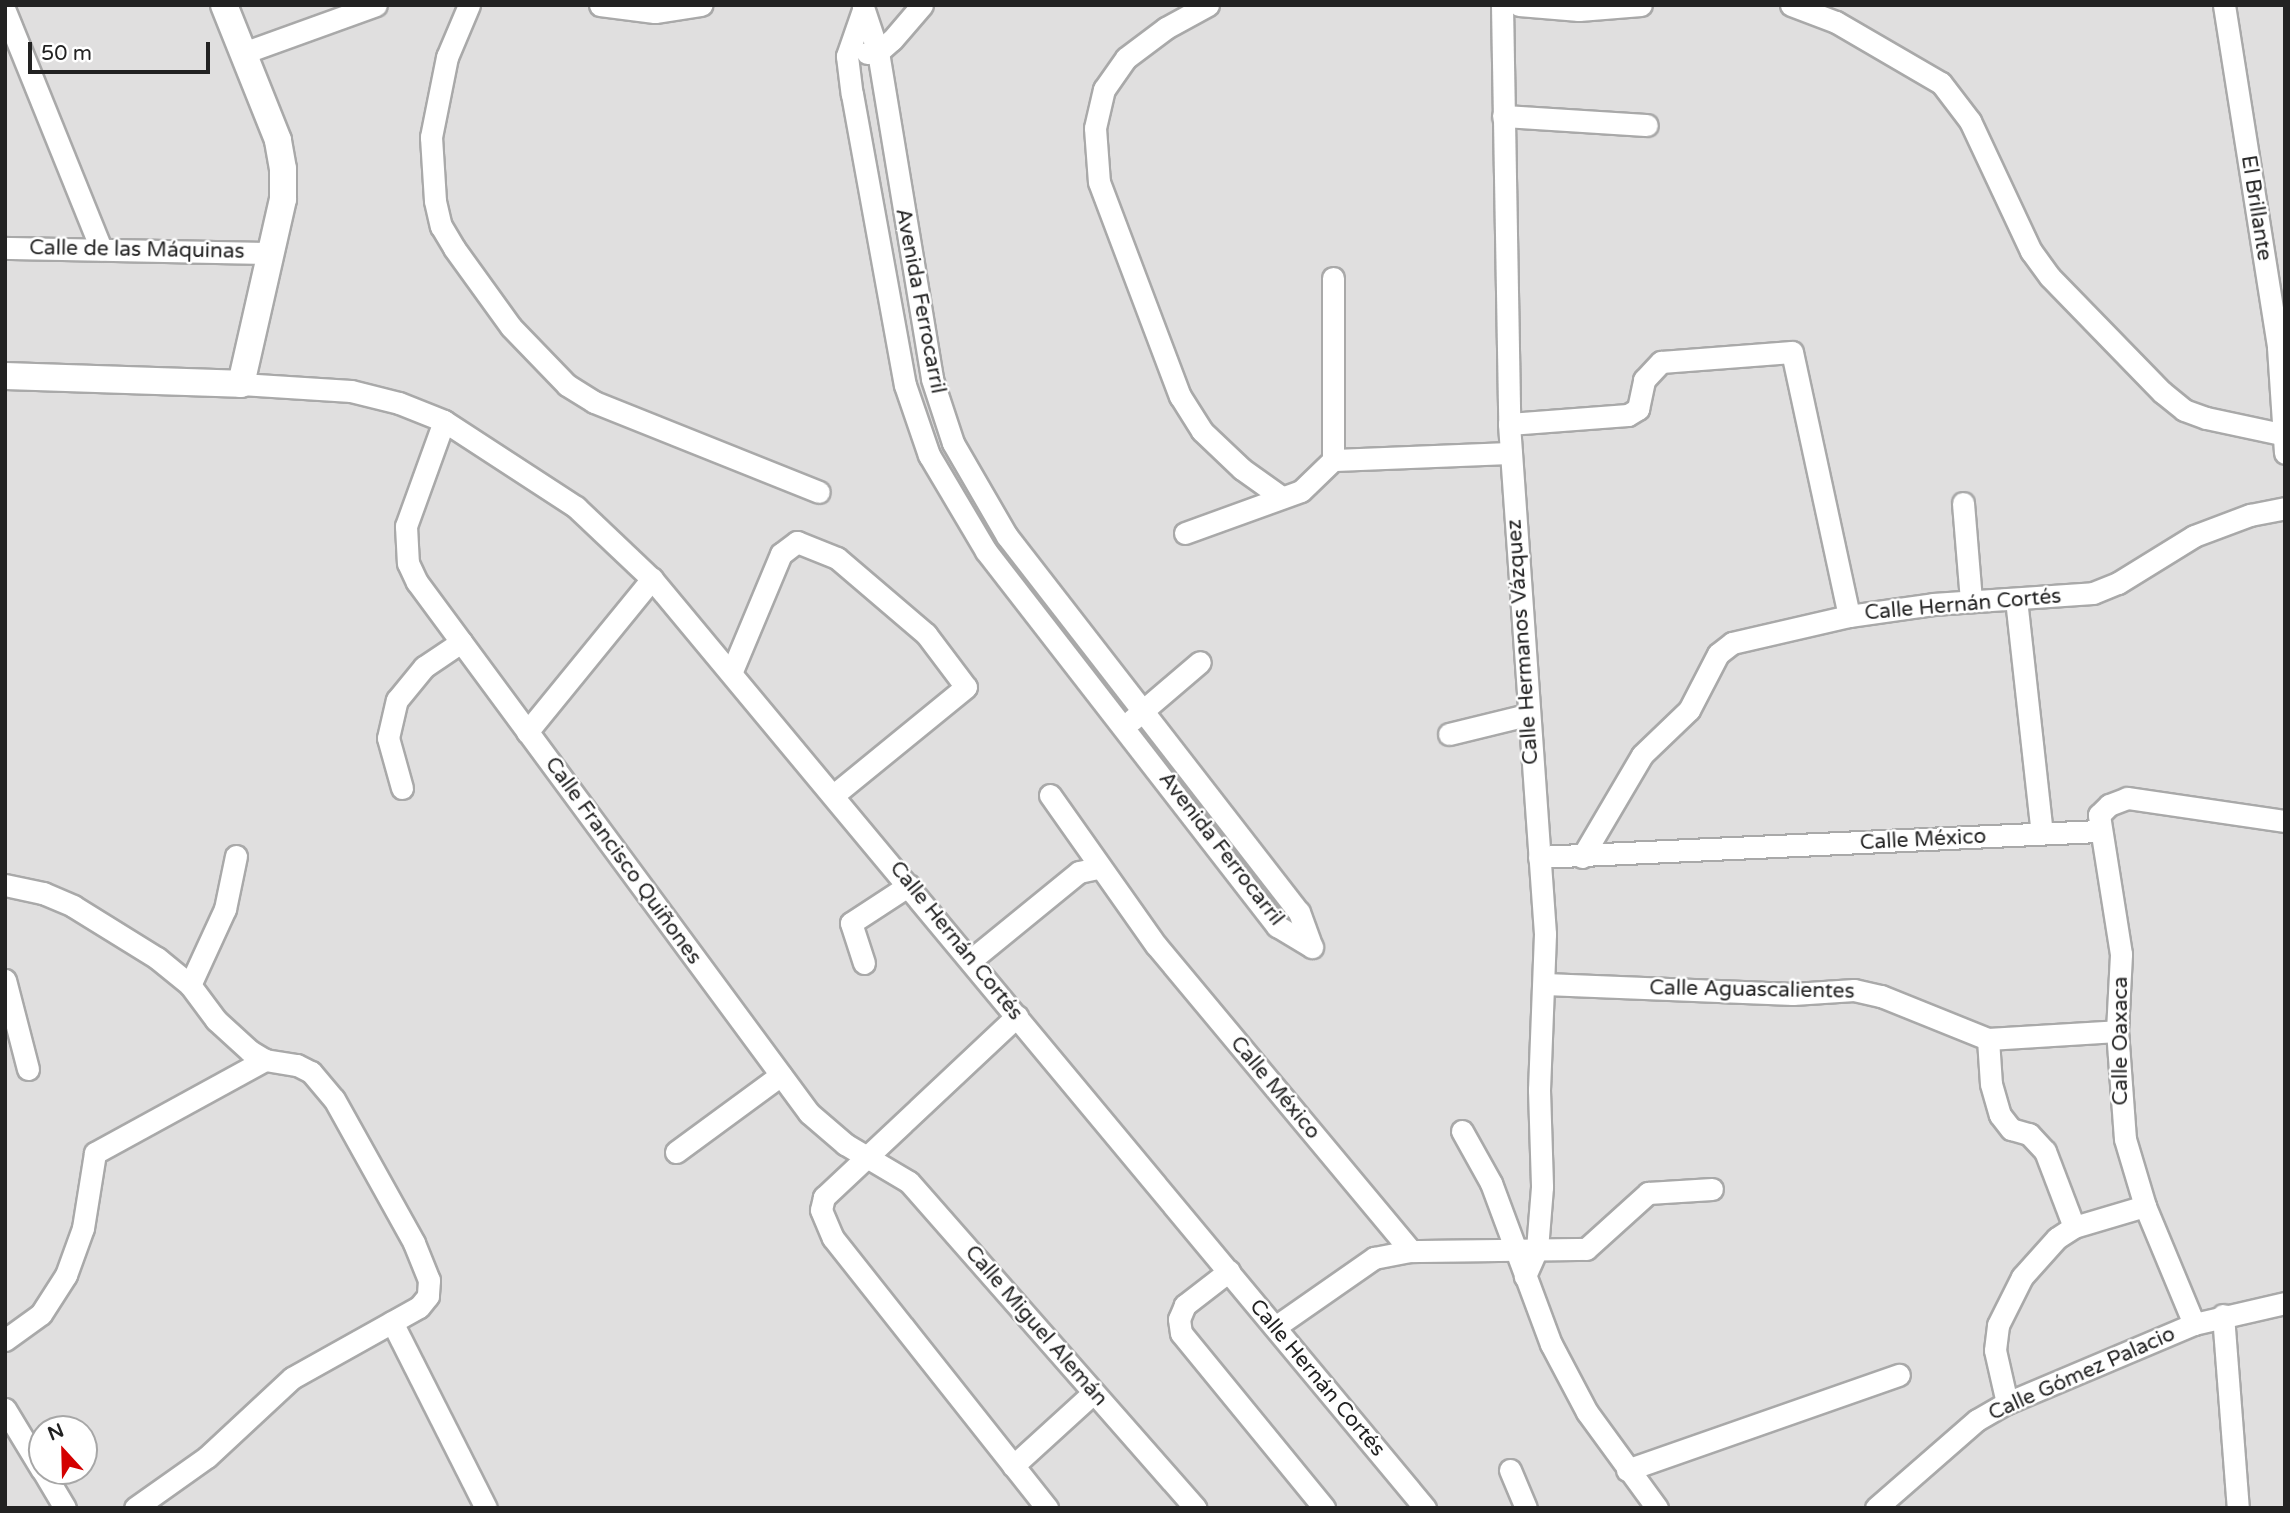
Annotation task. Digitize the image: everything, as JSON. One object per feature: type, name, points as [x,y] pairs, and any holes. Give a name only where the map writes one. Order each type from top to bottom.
[{"type":"street","points":[[5,376],[241,384],[283,199],[283,169],[278,140],[224,5]]},
{"type":"street","points":[[243,53],[376,5]]},
{"type":"street","points":[[469,5],[447,57],[431,137],[435,201],[441,226],[454,248],[511,327],[567,385],[594,402],[819,492]]},
{"type":"street","points":[[600,5],[655,12],[701,5]]},
{"type":"street","points":[[847,56],[877,52],[922,5]]},
{"type":"street","points":[[1208,5],[1166,28],[1126,58],[1104,89],[1095,128],[1099,182],[1180,396],[1202,431],[1242,469],[1280,496]]},
{"type":"street","name":"Calle Hermanos Vázquez","points":[[1502,5],[1509,424],[1545,984],[1539,1090],[1542,1187],[1526,1248],[1525,1276],[1551,1344],[1587,1412],[1657,1508]]},
{"type":"street","points":[[1519,5],[1579,10],[1641,5]]},
{"type":"street","points":[[1791,5],[1836,22],[1941,83],[1970,121],[2037,259],[2162,392],[2184,410],[2283,443]]},
{"type":"street","name":"El Brillante","points":[[2224,5],[2278,347],[2283,443]]},
{"type":"street","name":"Avenida Ferrocarril","points":[[863,8],[877,52],[932,379],[953,443],[1007,536],[1299,912],[1312,947],[1277,926],[986,551],[947,490],[929,455],[905,384],[869,202],[847,56],[863,8]]},
{"type":"street","points":[[5,11],[101,248]]},
{"type":"street","points":[[1503,116],[1647,125]]},
{"type":"street","name":"Calle de las Máquinas","points":[[5,248],[270,253]]},
{"type":"street","points":[[1185,533],[1314,482],[1333,460],[1334,278]]},
{"type":"street","points":[[1509,424],[1628,415],[1638,409],[1644,380],[1661,362],[1792,352],[1849,616]]},
{"type":"street","name":"Calle Hernán Cortés","points":[[241,384],[351,391],[399,403],[444,421],[576,507],[652,579],[835,794],[1425,1508]]},
{"type":"street","name":"Calle Francisco Quiñones","points":[[444,421],[406,526],[405,545],[417,582],[781,1075],[826,1130],[868,1155]]},
{"type":"street","points":[[1333,460],[1511,453]]},
{"type":"street","points":[[947,490],[970,476]]},
{"type":"street","points":[[1963,503],[1970,601]]},
{"type":"street","name":"Calle Hernán Cortés","points":[[1582,857],[1642,755],[1689,710],[1718,654],[1751,636],[1849,616],[1970,601],[2093,593],[2118,583],[2194,536],[2250,515],[2285,508]]},
{"type":"street","points":[[732,671],[781,554],[797,542],[837,558],[882,593],[926,634],[965,687],[954,701],[835,794]]},
{"type":"street","points":[[527,732],[652,579]]},
{"type":"street","points":[[2016,599],[2042,834]]},
{"type":"street","points":[[402,788],[388,738],[397,700],[424,667],[461,642]]},
{"type":"street","points":[[1124,726],[1200,662]]},
{"type":"street","points":[[1449,734],[1527,715]]},
{"type":"street","name":"Calle México","points":[[1051,795],[1094,852],[1098,868],[1176,970],[1411,1251]]},
{"type":"street","points":[[2098,831],[2099,815],[2109,805],[2127,798],[2285,821]]},
{"type":"street","name":"Calle México","points":[[1539,858],[2098,831]]},
{"type":"street","name":"Calle Oaxaca","points":[[2098,831],[2121,954],[2117,1031],[2125,1139],[2145,1206],[2194,1324]]},
{"type":"street","points":[[190,985],[225,909],[236,856]]},
{"type":"street","points":[[971,960],[1079,872],[1098,868]]},
{"type":"street","points":[[5,885],[43,892],[73,906],[157,958],[190,985],[235,1040],[265,1060],[298,1065],[323,1084],[414,1243],[429,1280],[428,1296],[419,1307],[292,1378],[207,1457],[135,1508]]},
{"type":"street","points":[[864,962],[851,923],[909,885]]},
{"type":"street","points":[[5,980],[29,1069]]},
{"type":"street","name":"Calle Aguascalientes","points":[[1545,984],[1793,994],[1854,990],[1881,996],[1988,1039],[2117,1031]]},
{"type":"street","points":[[1017,1016],[824,1197],[824,1226],[1047,1508]]},
{"type":"street","points":[[1988,1039],[1991,1084],[2000,1115],[2011,1129],[2029,1134],[2045,1151],[2074,1227]]},
{"type":"street","points":[[5,1340],[41,1314],[66,1275],[83,1228],[95,1153],[265,1060]]},
{"type":"street","points":[[677,1152],[781,1075]]},
{"type":"street","points":[[1462,1131],[1526,1248]]},
{"type":"street","name":"Calle Miguel Alemán","points":[[868,1155],[909,1182],[1195,1508]]},
{"type":"street","points":[[1275,1327],[1374,1258],[1411,1251],[1587,1249],[1648,1193],[1712,1189]]},
{"type":"street","points":[[2007,1404],[1995,1350],[1998,1325],[2022,1277],[2057,1238],[2074,1227],[2145,1206]]},
{"type":"street","points":[[1229,1272],[1185,1305],[1179,1319],[1190,1346],[1324,1508]]},
{"type":"street","name":"Calle Gómez Palacio","points":[[1876,1508],[1977,1420],[2007,1404],[2194,1324],[2223,1315],[2285,1303]]},
{"type":"street","points":[[2223,1315],[2238,1508]]},
{"type":"street","points":[[392,1322],[486,1508]]},
{"type":"street","points":[[1627,1470],[1899,1375]]},
{"type":"street","points":[[1013,1466],[1093,1393]]},
{"type":"street","points":[[6,1412],[28,1448]]},
{"type":"street","points":[[1510,1470],[1526,1508]]},
{"type":"street","points":[[51,1485],[65,1508]]},
{"type":"shaded area","points":[[5,5],[2285,5],[2285,1508],[5,1508]]}]
